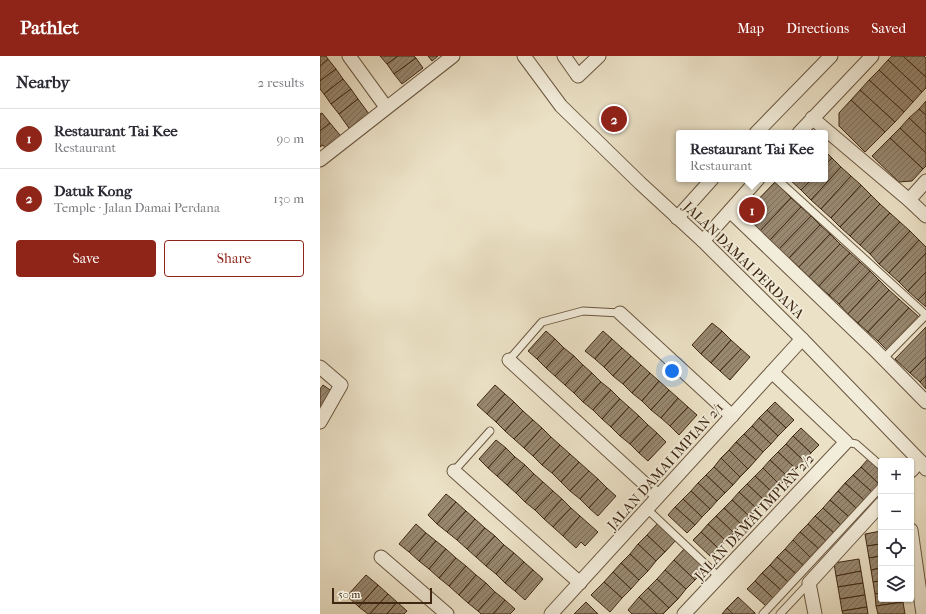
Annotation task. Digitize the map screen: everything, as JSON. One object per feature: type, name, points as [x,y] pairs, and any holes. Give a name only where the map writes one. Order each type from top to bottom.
[{"type":"street","points":[[349,56],[386,108]]},
{"type":"street","points":[[320,160],[454,56]]},
{"type":"street","name":"JALAN DAMAI PERDANA","points":[[524,56],[561,106],[677,218],[703,241],[802,339],[923,465]]},
{"type":"street","points":[[564,56],[578,76],[599,56]]},
{"type":"street","points":[[759,130],[831,56]]},
{"type":"street","points":[[802,130],[872,56]]},
{"type":"street","points":[[812,118],[826,130]]},
{"type":"street","points":[[828,132],[926,216]]},
{"type":"street","points":[[909,200],[926,181]]},
{"type":"street","points":[[677,218],[709,182]]},
{"type":"street","points":[[703,241],[755,182]]},
{"type":"street","points":[[730,211],[926,402]]},
{"type":"street","points":[[620,313],[732,416]]},
{"type":"street","name":"JALAN DAMAI IMPIAN 2/1","points":[[551,614],[802,339]]},
{"type":"street","points":[[509,360],[658,496]]},
{"type":"street","points":[[320,367],[341,385],[320,422]]},
{"type":"street","points":[[772,372],[846,442]]},
{"type":"street","name":"JALAN DAMAI IMPIAN 2/2","points":[[684,614],[846,442]]},
{"type":"street","points":[[914,470],[923,465]]},
{"type":"street","points":[[454,471],[580,582]]},
{"type":"street","points":[[815,614],[809,583],[878,507]]},
{"type":"street","points":[[914,551],[923,614]]},
{"type":"street","points":[[381,557],[447,614]]},
{"type":"lane","points":[[780,182],[926,315],[883,359]]},
{"type":"lane","points":[[509,360],[542,322],[582,311],[620,313]]},
{"type":"lane","points":[[454,471],[490,431]]},
{"type":"lane","points":[[846,442],[856,444],[878,463]]},
{"type":"lane","points":[[763,614],[878,490]]},
{"type":"lane","points":[[647,509],[719,577]]},
{"type":"lane","points":[[780,614],[809,583]]},
{"type":"building","points":[[320,56],[326,56],[328,59],[320,66]]},
{"type":"building","points":[[380,56],[398,56],[387,64]]},
{"type":"building","points":[[398,56],[414,56],[416,58],[394,74],[387,64]]},
{"type":"building","points":[[428,56],[438,56],[432,61]]},
{"type":"building","points":[[892,56],[903,56],[926,77],[926,88],[922,92],[888,60]]},
{"type":"building","points":[[903,56],[924,56],[926,58],[926,77]]},
{"type":"building","points":[[416,58],[423,68],[402,84],[394,74]]},
{"type":"building","points":[[328,59],[336,69],[320,81],[320,66]]},
{"type":"building","points":[[888,60],[922,92],[913,102],[879,70]]},
{"type":"building","points":[[336,69],[343,79],[324,94],[320,89],[320,81]]},
{"type":"building","points":[[879,70],[913,102],[904,112],[869,80]]},
{"type":"building","points":[[343,79],[351,89],[331,104],[324,94]]},
{"type":"building","points":[[869,80],[904,112],[895,122],[860,90]]},
{"type":"building","points":[[351,89],[358,99],[339,114],[331,104]]},
{"type":"building","points":[[860,90],[895,122],[885,132],[851,100]]},
{"type":"building","points":[[358,99],[369,114],[359,121],[361,124],[351,131],[339,114]]},
{"type":"building","points":[[851,100],[885,132],[865,152],[839,126],[839,113]]},
{"type":"building","points":[[926,101],[926,115],[919,109]]},
{"type":"building","points":[[919,109],[926,115],[926,134],[909,118]]},
{"type":"building","points":[[322,113],[330,123],[320,131],[320,114]]},
{"type":"building","points":[[909,118],[926,134],[926,153],[900,128]]},
{"type":"building","points":[[330,123],[344,140],[328,152],[323,145],[320,147],[320,131]]},
{"type":"building","points":[[900,128],[926,153],[926,166],[923,169],[890,138]]},
{"type":"building","points":[[890,138],[923,169],[912,181],[899,182],[872,156]]},
{"type":"building","points":[[828,154],[832,158],[828,162]]},
{"type":"building","points":[[832,158],[841,167],[828,181],[828,162]]},
{"type":"building","points":[[841,167],[851,176],[821,209],[811,200]]},
{"type":"building","points":[[851,176],[861,185],[831,218],[821,209]]},
{"type":"building","points":[[775,182],[791,198],[760,231],[751,221],[751,207]]},
{"type":"building","points":[[792,182],[809,182],[801,190]]},
{"type":"building","points":[[809,182],[827,182],[811,200],[801,190]]},
{"type":"building","points":[[861,185],[871,195],[840,227],[831,218]]},
{"type":"building","points":[[871,195],[880,204],[850,236],[840,227]]},
{"type":"building","points":[[791,198],[801,207],[770,240],[760,231]]},
{"type":"building","points":[[880,204],[890,213],[860,245],[850,236]]},
{"type":"building","points":[[801,207],[811,216],[779,249],[770,240]]},
{"type":"building","points":[[890,213],[900,222],[870,254],[860,245]]},
{"type":"building","points":[[811,216],[820,225],[789,258],[779,249]]},
{"type":"building","points":[[900,222],[910,231],[879,264],[870,254]]},
{"type":"building","points":[[820,225],[830,234],[799,267],[789,258]]},
{"type":"building","points":[[910,231],[919,240],[889,273],[879,264]]},
{"type":"building","points":[[830,234],[840,244],[809,277],[799,267]]},
{"type":"building","points":[[919,240],[926,247],[926,253],[899,282],[889,273]]},
{"type":"building","points":[[840,244],[850,253],[819,286],[809,277]]},
{"type":"building","points":[[850,253],[860,262],[829,295],[819,286]]},
{"type":"building","points":[[926,253],[926,272],[908,291],[899,282]]},
{"type":"building","points":[[860,262],[870,271],[839,304],[829,295]]},
{"type":"building","points":[[870,271],[879,280],[848,314],[839,304]]},
{"type":"building","points":[[926,272],[926,292],[918,300],[908,291]]},
{"type":"building","points":[[879,280],[889,290],[858,323],[848,314]]},
{"type":"building","points":[[889,290],[899,299],[868,332],[858,323]]},
{"type":"building","points":[[926,292],[926,307],[918,300]]},
{"type":"building","points":[[899,299],[909,308],[878,341],[868,332]]},
{"type":"building","points":[[909,308],[919,317],[887,350],[878,341]]},
{"type":"building","points":[[712,323],[722,331],[701,354],[692,345]]},
{"type":"building","points":[[926,327],[926,357],[910,373],[895,359]]},
{"type":"building","points":[[546,331],[555,339],[537,359],[528,351]]},
{"type":"building","points":[[603,331],[612,339],[595,359],[585,351]]},
{"type":"building","points":[[722,331],[731,340],[711,363],[701,354]]},
{"type":"building","points":[[555,339],[564,348],[546,368],[537,359]]},
{"type":"building","points":[[612,339],[622,348],[604,367],[595,359]]},
{"type":"building","points":[[731,340],[741,349],[720,371],[711,363]]},
{"type":"building","points":[[564,348],[574,356],[555,376],[546,368]]},
{"type":"building","points":[[622,348],[631,356],[613,376],[604,367]]},
{"type":"building","points":[[741,349],[750,357],[730,380],[720,371]]},
{"type":"building","points":[[574,356],[583,365],[565,385],[555,376]]},
{"type":"building","points":[[631,356],[641,365],[623,384],[613,376]]},
{"type":"building","points":[[926,357],[926,376],[920,382],[910,373]]},
{"type":"building","points":[[583,365],[592,373],[574,393],[565,385]]},
{"type":"building","points":[[641,365],[650,373],[632,393],[623,384]]},
{"type":"building","points":[[592,373],[601,382],[583,402],[574,393]]},
{"type":"building","points":[[650,373],[659,381],[642,401],[632,393]]},
{"type":"building","points":[[926,376],[926,389],[920,382]]},
{"type":"building","points":[[659,381],[669,390],[651,410],[642,401]]},
{"type":"building","points":[[601,382],[611,390],[593,410],[583,402]]},
{"type":"building","points":[[323,385],[333,392],[320,409],[320,389]]},
{"type":"building","points":[[495,385],[505,394],[487,414],[477,405]]},
{"type":"building","points":[[611,390],[620,399],[602,419],[593,410]]},
{"type":"building","points":[[669,390],[678,398],[661,418],[651,410]]},
{"type":"building","points":[[505,394],[514,402],[496,422],[487,414]]},
{"type":"building","points":[[678,398],[688,407],[670,426],[661,418]]},
{"type":"building","points":[[620,399],[629,407],[611,427],[602,419]]},
{"type":"building","points":[[514,402],[523,411],[505,431],[496,422]]},
{"type":"building","points":[[775,402],[794,420],[786,428],[767,410]]},
{"type":"building","points":[[629,407],[639,416],[620,436],[611,427]]},
{"type":"building","points":[[688,407],[697,415],[679,435],[670,426]]},
{"type":"building","points":[[767,410],[786,428],[778,436],[759,418]]},
{"type":"building","points":[[523,411],[533,420],[514,439],[505,431]]},
{"type":"building","points":[[639,416],[648,425],[630,444],[620,436]]},
{"type":"building","points":[[759,418],[778,436],[771,444],[752,426]]},
{"type":"building","points":[[533,420],[542,428],[524,448],[514,439]]},
{"type":"building","points":[[648,425],[657,433],[639,453],[630,444]]},
{"type":"building","points":[[752,426],[771,444],[763,452],[744,434]]},
{"type":"building","points":[[542,428],[551,437],[533,456],[524,448]]},
{"type":"building","points":[[801,428],[819,445],[811,453],[793,436]]},
{"type":"building","points":[[657,433],[666,442],[648,461],[639,453]]},
{"type":"building","points":[[744,434],[763,452],[756,460],[736,442]]},
{"type":"building","points":[[793,436],[811,453],[804,461],[786,444]]},
{"type":"building","points":[[551,437],[560,445],[542,465],[533,456]]},
{"type":"building","points":[[496,440],[506,448],[488,468],[479,459]]},
{"type":"building","points":[[736,442],[756,460],[748,469],[729,450]]},
{"type":"building","points":[[786,444],[804,461],[796,469],[778,452]]},
{"type":"building","points":[[560,445],[570,454],[552,473],[542,465]]},
{"type":"building","points":[[506,448],[515,457],[497,476],[488,468]]},
{"type":"building","points":[[729,450],[748,469],[740,477],[721,458]]},
{"type":"building","points":[[778,452],[796,469],[788,477],[770,460]]},
{"type":"building","points":[[570,454],[579,462],[561,482],[552,473]]},
{"type":"building","points":[[515,457],[525,465],[507,485],[497,476]]},
{"type":"building","points":[[721,458],[740,477],[733,485],[714,467]]},
{"type":"building","points":[[868,459],[878,468],[878,483],[861,467]]},
{"type":"building","points":[[770,460],[788,477],[780,485],[763,468]]},
{"type":"building","points":[[579,462],[589,471],[570,491],[561,482]]},
{"type":"building","points":[[525,465],[534,474],[516,493],[507,485]]},
{"type":"building","points":[[714,467],[733,485],[725,493],[706,475]]},
{"type":"building","points":[[861,467],[878,483],[878,485],[872,492],[853,475]]},
{"type":"building","points":[[763,468],[780,485],[773,493],[755,476]]},
{"type":"building","points":[[589,471],[598,479],[580,499],[570,491]]},
{"type":"building","points":[[534,474],[543,482],[525,502],[516,493]]},
{"type":"building","points":[[706,475],[725,493],[717,501],[698,483]]},
{"type":"building","points":[[853,475],[872,492],[864,500],[845,483]]},
{"type":"building","points":[[755,476],[773,493],[765,501],[747,484]]},
{"type":"building","points":[[598,479],[607,488],[589,508],[580,499]]},
{"type":"building","points":[[543,482],[553,491],[535,510],[525,502]]},
{"type":"building","points":[[698,483],[717,501],[710,509],[691,491]]},
{"type":"building","points":[[845,483],[864,500],[857,509],[838,491]]},
{"type":"building","points":[[747,484],[765,501],[757,509],[739,492]]},
{"type":"building","points":[[607,488],[616,496],[598,516],[589,508]]},
{"type":"building","points":[[553,491],[562,499],[544,519],[535,510]]},
{"type":"building","points":[[691,491],[710,509],[702,517],[683,499]]},
{"type":"building","points":[[838,491],[857,509],[849,517],[830,500]]},
{"type":"building","points":[[739,492],[757,509],[750,517],[732,500]]},
{"type":"building","points":[[446,494],[456,502],[437,524],[428,515]]},
{"type":"building","points":[[562,499],[571,508],[553,527],[544,519]]},
{"type":"building","points":[[683,499],[702,517],[695,525],[675,507]]},
{"type":"building","points":[[732,500],[750,517],[742,525],[724,508]]},
{"type":"building","points":[[830,500],[849,517],[841,525],[823,508]]},
{"type":"building","points":[[456,502],[466,511],[447,532],[437,524]]},
{"type":"building","points":[[675,507],[695,525],[687,533],[668,515]]},
{"type":"building","points":[[571,508],[580,516],[563,536],[553,527]]},
{"type":"building","points":[[724,508],[742,525],[734,533],[716,516]]},
{"type":"building","points":[[823,508],[841,525],[834,533],[815,516]]},
{"type":"building","points":[[466,511],[475,519],[457,540],[447,532]]},
{"type":"building","points":[[580,516],[598,532],[585,546],[581,542],[576,548],[563,536]]},
{"type":"building","points":[[716,516],[734,533],[726,541],[708,524]]},
{"type":"building","points":[[815,516],[834,533],[826,541],[808,524]]},
{"type":"building","points":[[475,519],[485,528],[467,549],[457,540]]},
{"type":"building","points":[[658,523],[676,540],[665,552],[647,535]]},
{"type":"building","points":[[416,524],[426,533],[409,552],[399,544]]},
{"type":"building","points":[[708,524],[726,541],[719,549],[701,532]]},
{"type":"building","points":[[808,524],[826,541],[819,549],[800,532]]},
{"type":"building","points":[[485,528],[495,536],[476,557],[467,549]]},
{"type":"building","points":[[701,532],[719,549],[711,557],[693,540]]},
{"type":"building","points":[[800,532],[819,549],[811,558],[793,540]]},
{"type":"building","points":[[878,532],[878,544],[867,546],[865,534]]},
{"type":"building","points":[[426,533],[436,541],[419,561],[409,552]]},
{"type":"building","points":[[647,535],[665,552],[656,561],[638,544]]},
{"type":"building","points":[[495,536],[504,545],[486,566],[476,557]]},
{"type":"building","points":[[793,540],[811,558],[804,566],[785,549]]},
{"type":"building","points":[[436,541],[446,549],[429,569],[419,561]]},
{"type":"building","points":[[638,544],[656,561],[648,571],[630,554]]},
{"type":"building","points":[[878,544],[878,556],[869,558],[867,546]]},
{"type":"building","points":[[504,545],[514,553],[496,574],[486,566]]},
{"type":"building","points":[[685,548],[706,568],[695,580],[674,560]]},
{"type":"building","points":[[446,549],[456,558],[439,578],[429,569]]},
{"type":"building","points":[[785,549],[804,566],[796,574],[777,557]]},
{"type":"building","points":[[514,553],[524,562],[505,583],[496,574]]},
{"type":"building","points":[[630,554],[648,571],[639,580],[621,563]]},
{"type":"building","points":[[878,556],[878,569],[871,570],[869,558]]},
{"type":"building","points":[[777,557],[796,574],[788,582],[770,565]]},
{"type":"building","points":[[456,558],[466,566],[449,586],[439,578]]},
{"type":"building","points":[[859,559],[861,571],[836,576],[834,563]]},
{"type":"building","points":[[674,560],[695,580],[686,589],[665,570]]},
{"type":"building","points":[[524,562],[533,570],[515,591],[505,583]]},
{"type":"building","points":[[621,563],[639,580],[631,589],[613,572]]},
{"type":"building","points":[[770,565],[788,582],[781,590],[762,573]]},
{"type":"building","points":[[466,566],[476,575],[459,595],[449,586]]},
{"type":"building","points":[[878,569],[878,581],[873,582],[871,570]]},
{"type":"building","points":[[533,570],[543,579],[525,600],[515,591]]},
{"type":"building","points":[[665,570],[686,589],[678,599],[657,579]]},
{"type":"building","points":[[861,571],[863,583],[838,587],[836,576]]},
{"type":"building","points":[[613,572],[631,589],[622,598],[604,582]]},
{"type":"building","points":[[762,573],[781,590],[773,598],[755,581]]},
{"type":"building","points":[[366,575],[378,585],[359,607],[347,596]]},
{"type":"building","points":[[476,575],[486,583],[468,603],[459,595]]},
{"type":"building","points":[[657,579],[678,599],[669,608],[648,588]]},
{"type":"building","points":[[755,581],[773,598],[766,606],[747,589]]},
{"type":"building","points":[[878,581],[878,594],[875,594],[873,582]]},
{"type":"building","points":[[604,582],[622,598],[610,612],[591,595]]},
{"type":"building","points":[[486,583],[495,592],[478,611],[468,603]]},
{"type":"building","points":[[863,583],[865,595],[840,599],[838,587]]},
{"type":"building","points":[[378,585],[388,594],[370,614],[368,614],[359,607]]},
{"type":"building","points":[[648,588],[669,608],[663,614],[657,614],[639,597]]},
{"type":"building","points":[[495,592],[505,600],[493,614],[481,614],[478,611]]},
{"type":"building","points":[[388,594],[397,602],[387,614],[370,614]]},
{"type":"building","points":[[875,594],[878,594],[878,602],[903,602],[876,606]]},
{"type":"building","points":[[865,595],[867,607],[842,611],[840,599]]},
{"type":"building","points":[[639,597],[657,614],[632,614],[628,610]]},
{"type":"building","points":[[738,597],[755,614],[733,614],[727,608]]},
{"type":"building","points":[[505,600],[515,609],[510,614],[493,614]]},
{"type":"building","points":[[397,602],[407,611],[404,614],[387,614]]},
{"type":"building","points":[[586,602],[598,614],[574,614]]},
{"type":"building","points":[[903,602],[905,614],[878,614],[876,606]]},
{"type":"building","points":[[867,607],[868,614],[843,614],[842,611]]},
{"type":"building","points":[[727,608],[733,614],[722,614]]},
{"type":"place","name":"Datuk Kong","points":[[614,119]]},
{"type":"place","name":"Restaurant Tai Kee","points":[[752,210]]}]
